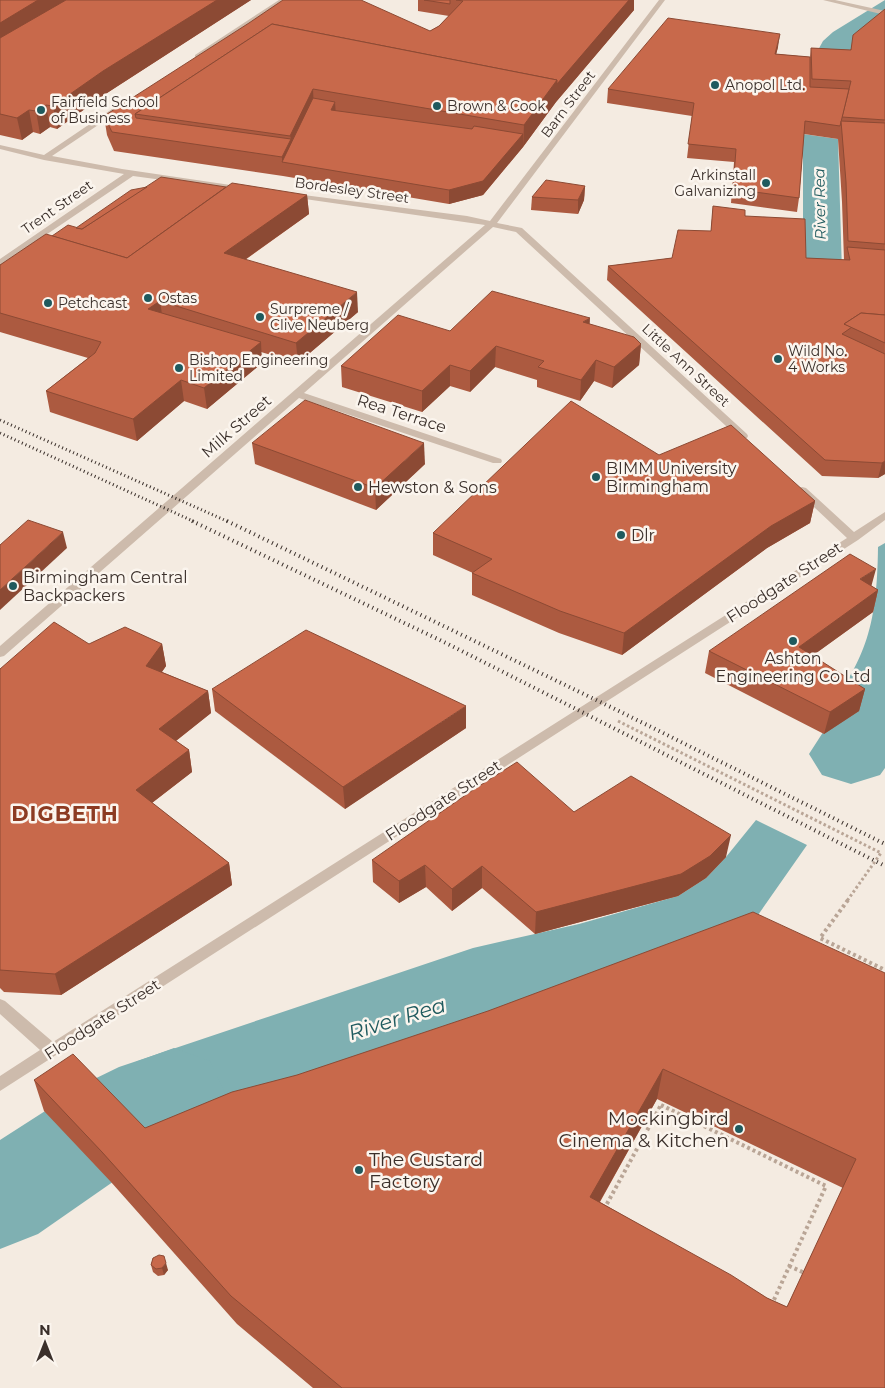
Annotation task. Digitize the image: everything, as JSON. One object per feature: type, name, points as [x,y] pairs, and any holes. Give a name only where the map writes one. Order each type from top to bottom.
[{"type":"street","points":[[192,60],[283,0]]},
{"type":"street","name":"Barn Street","points":[[493,224],[662,0]]},
{"type":"street","points":[[826,0],[885,14]]},
{"type":"street","points":[[44,158],[127,104]]},
{"type":"street","points":[[0,147],[44,158],[130,174],[255,191]]},
{"type":"street","name":"Trent Street","points":[[0,263],[130,174]]},
{"type":"street","name":"Bordesley Street","points":[[284,194],[493,224]]},
{"type":"street","name":"Milk Street","points":[[1,651],[493,224]]},
{"type":"street","name":"Little Ann Street","points":[[493,224],[519,230],[752,444]]},
{"type":"street","name":"Rea Terrace","points":[[297,394],[497,461]]},
{"type":"street","points":[[796,484],[854,538]]},
{"type":"street","name":"Floodgate Street","points":[[0,1084],[854,538],[885,514]]},
{"type":"street","points":[[0,1005],[52,1051]]},
{"type":"path","points":[[618,721],[881,853],[820,938],[885,970]]},
{"type":"path","points":[[661,1105],[826,1186],[789,1266],[767,1315],[725,1296],[598,1222],[661,1105]]},
{"type":"path","points":[[789,1266],[815,1277]]},
{"type":"water","points":[[885,0],[885,19],[846,55],[817,52],[823,41],[833,32]]},
{"type":"water","points":[[803,134],[838,139],[842,272],[803,272]]},
{"type":"water","points":[[885,543],[885,742],[870,755],[813,727],[845,684],[857,664],[865,644],[875,600],[878,547]]},
{"type":"water","points":[[756,820],[807,845],[751,925],[153,1159],[82,1085],[119,1067],[473,948],[579,924],[678,896],[706,878]]},
{"type":"building","points":[[0,0],[38,0],[0,23]]},
{"type":"building","points":[[66,0],[217,0],[103,71],[53,106],[46,105],[36,111],[29,110],[17,118],[0,114],[0,38]]},
{"type":"building","points":[[283,0],[361,0],[430,31],[439,26],[463,1],[456,0],[629,0],[557,84],[557,80],[272,24],[135,114],[136,118],[291,139],[282,157],[112,132],[104,116]]},
{"type":"building","points":[[424,0],[450,0],[450,4]]},
{"type":"building","points":[[885,9],[885,120],[842,117],[851,81],[812,79],[811,48],[851,50],[853,35]]},
{"type":"building","name":"Anopol Ltd.","points":[[668,18],[780,34],[775,54],[810,57],[810,87],[849,89],[840,126],[805,121],[799,198],[733,189],[736,149],[688,144],[694,103],[608,89]]},
{"type":"building","points":[[272,24],[557,80],[524,125],[313,89],[290,136],[135,114]]},
{"type":"building","points":[[313,98],[335,102],[331,110],[472,129],[474,126],[523,134],[483,181],[449,190],[282,162]]},
{"type":"building","points":[[841,121],[885,123],[885,244],[848,241]]},
{"type":"building","points":[[161,177],[226,187],[127,258],[52,236],[68,225],[82,229]]},
{"type":"building","points":[[546,180],[585,186],[578,200],[532,197]]},
{"type":"building","points":[[232,183],[307,195],[224,253],[357,292],[296,343],[160,301],[148,309],[261,342],[204,388],[181,380],[133,419],[46,391],[95,353],[101,342],[0,313],[0,265],[46,234],[127,258]]},
{"type":"building","points":[[147,187],[82,229],[76,228],[131,190]]},
{"type":"building","name":"Wild No. 4 Works","points":[[713,206],[745,210],[745,216],[805,219],[806,258],[850,260],[847,247],[885,250],[885,315],[861,313],[844,324],[852,327],[842,334],[885,354],[885,461],[882,463],[825,460],[608,266],[672,258],[678,230],[711,231]]},
{"type":"building","points":[[492,291],[590,318],[583,322],[634,337],[641,344],[614,367],[596,360],[581,380],[538,367],[544,361],[496,346],[470,371],[450,365],[422,391],[341,366],[398,315],[450,331]]},
{"type":"building","points":[[861,313],[885,315],[885,343],[844,324]]},
{"type":"building","points":[[305,400],[424,443],[375,488],[252,443]]},
{"type":"building","name":"Dlr","points":[[571,401],[659,455],[731,425],[815,501],[771,526],[624,633],[560,611],[472,573],[492,559],[433,533]]},
{"type":"building","points":[[28,520],[63,532],[0,590],[0,545]]},
{"type":"building","points":[[850,554],[876,569],[860,579],[878,590],[799,647],[865,689],[830,712],[709,651]]},
{"type":"building","points":[[54,622],[89,644],[125,627],[162,644],[146,666],[208,691],[159,729],[189,750],[136,790],[229,863],[55,974],[0,970],[0,669]]},
{"type":"building","points":[[306,630],[466,706],[343,787],[212,689]]},
{"type":"building","points":[[517,762],[574,812],[631,776],[731,835],[710,856],[681,874],[536,912],[482,866],[452,889],[425,865],[399,881],[372,860]]},
{"type":"building","name":"The Custard Factory","points":[[753,912],[885,973],[885,1388],[342,1388],[231,1296],[102,1152],[34,1080],[73,1054],[145,1128],[232,1092],[297,1075],[488,1011]],"holes":[[[663,1069],[856,1159],[787,1307],[767,1298],[731,1275],[590,1197]]]},
{"type":"building","points":[[159,1255],[164,1256],[166,1263],[162,1268],[156,1269],[151,1265],[153,1258]]},
{"type":"waterway","name":"River Rea","points":[[851,754],[875,718],[885,694]]},
{"type":"waterway","name":"River Rea","points":[[0,1199],[117,1121],[174,1093]]},
{"type":"railway","points":[[0,420],[229,522]]},
{"type":"railway","points":[[0,433],[195,522]]},
{"type":"railway","points":[[192,521],[446,643],[885,866]]},
{"type":"railway","points":[[227,521],[623,713],[885,844]]},
{"type":"place","name":"Anopol Ltd.","points":[[715,85]]},
{"type":"place","name":"Brown & Cook","points":[[437,106]]},
{"type":"place","name":"Fairfield School of Business","points":[[41,110]]},
{"type":"place","name":"Arkinstall Galvanizing","points":[[766,183]]},
{"type":"place","name":"Ostas","points":[[148,298]]},
{"type":"place","name":"Petchcast","points":[[48,303]]},
{"type":"place","name":"Surpreme / Clive Neuberg","points":[[260,317]]},
{"type":"place","name":"Wild No. 4 Works","points":[[778,359]]},
{"type":"place","name":"Bishop Engineering Limited","points":[[179,368]]},
{"type":"place","name":"BIMM University Birmingham","points":[[596,477]]},
{"type":"place","name":"Hewston & Sons","points":[[358,487]]},
{"type":"place","name":"Dlr","points":[[621,535]]},
{"type":"place","name":"Birmingham Central Backpackers","points":[[13,586]]},
{"type":"place","name":"Ashton Engineering Co Ltd","points":[[793,641]]},
{"type":"place","name":"Mockingbird Cinema & Kitchen","points":[[739,1129]]},
{"type":"place","name":"The Custard Factory","points":[[359,1170]]},
{"type":"district","name":"DIGBETH","points":[[65,814]]}]
